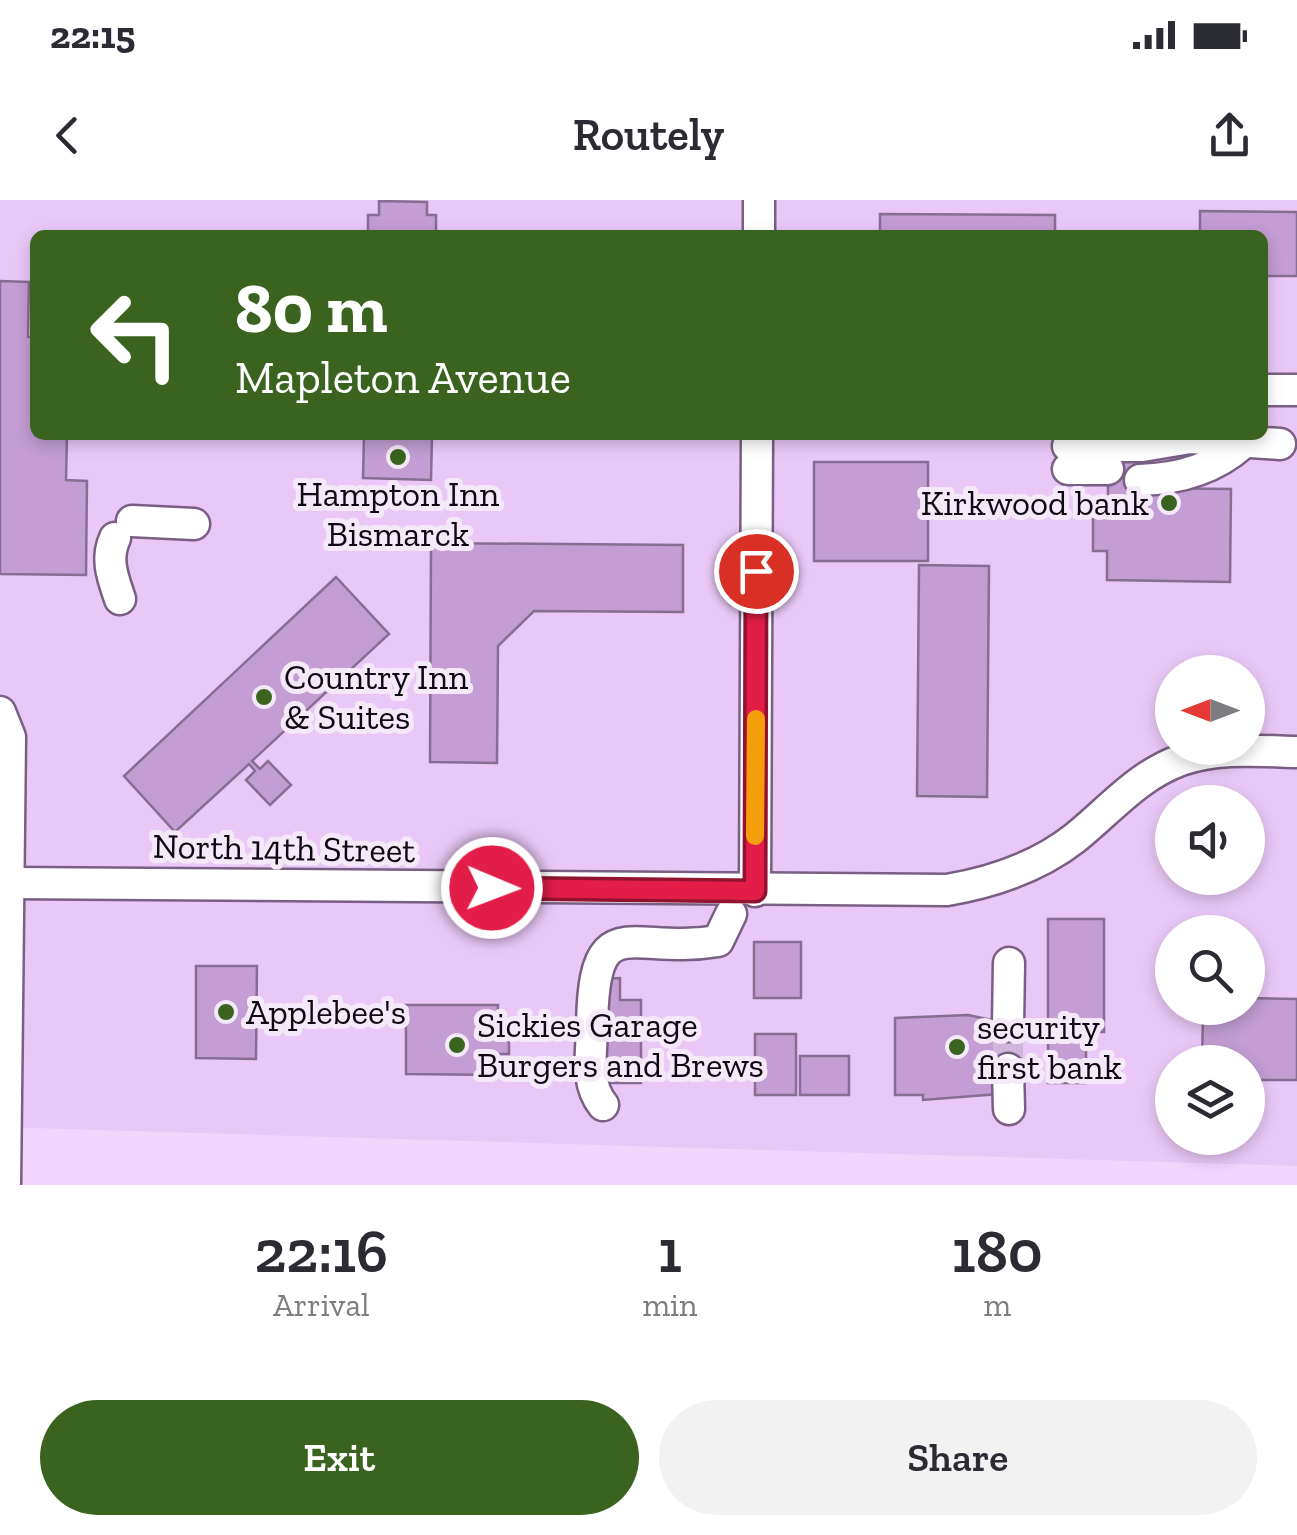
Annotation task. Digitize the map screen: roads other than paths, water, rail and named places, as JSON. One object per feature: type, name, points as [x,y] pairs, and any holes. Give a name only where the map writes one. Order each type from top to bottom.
[{"type":"street","points":[[758,230],[759,200]]},
{"type":"street","points":[[1268,390],[1297,390]]},
{"type":"street","points":[[755,891],[757,440]]},
{"type":"street","points":[[1108,469],[1068,464],[1178,440]]},
{"type":"street","points":[[1207,440],[1280,444]]},
{"type":"street","points":[[1141,469],[1188,474],[1222,460],[1242,444]]},
{"type":"street","points":[[120,599],[110,570],[109,550],[124,530],[194,524]]},
{"type":"street","points":[[0,712],[10,737],[5,1185]]},
{"type":"street","name":"North 14th Street","points":[[10,883],[921,892],[997,880],[1062,848],[1138,782],[1178,761],[1222,752],[1297,752]]},
{"type":"street","points":[[603,1105],[591,1076],[592,980],[598,962],[608,950],[624,943],[718,941],[731,914]]},
{"type":"street","points":[[1008,963],[1008,1026]]},
{"type":"street","points":[[1008,1069],[1008,1109]]},
{"type":"tunnel","points":[[1008,1026],[1008,1069]]},
{"type":"place","name":"Hampton Inn Bismarck","points":[[398,457]]},
{"type":"place","name":"Kirkwood bank","points":[[1169,503]]},
{"type":"place","name":"Country Inn & Suites","points":[[264,697]]},
{"type":"place","name":"Applebee's","points":[[226,1012]]},
{"type":"place","name":"Sickies Garage Burgers and Brews","points":[[457,1045]]},
{"type":"place","name":"security first bank","points":[[957,1047]]}]
